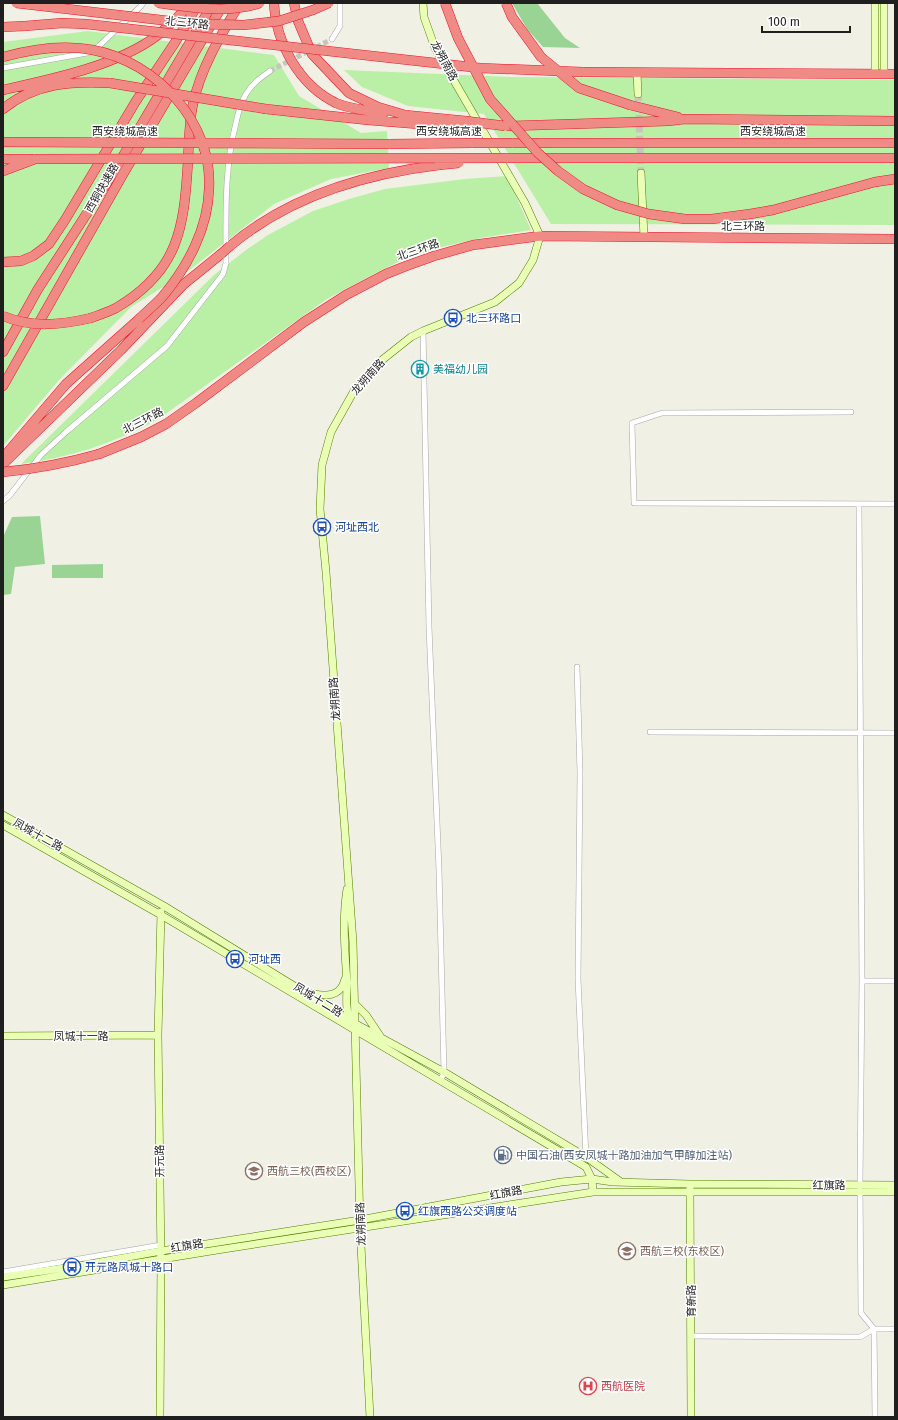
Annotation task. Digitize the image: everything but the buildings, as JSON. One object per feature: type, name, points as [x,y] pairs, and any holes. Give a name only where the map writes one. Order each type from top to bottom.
[{"type":"highway","points":[[16,3],[195,24],[244,25],[279,21],[313,10],[328,3]]},
{"type":"highway","points":[[158,3],[198,8],[239,8],[260,3]]},
{"type":"highway","points":[[3,90],[79,71],[110,61],[158,35],[191,3]]},
{"type":"highway","points":[[3,262],[21,261],[34,256],[49,244],[198,3]]},
{"type":"highway","name":"西铜快速路","points":[[3,352],[38,289],[114,173],[213,3]]},
{"type":"highway","name":"西铜快速路","points":[[3,386],[122,176],[224,3]]},
{"type":"highway","points":[[3,316],[22,322],[53,325],[91,318],[115,308],[140,291],[159,272],[173,251],[181,225],[186,199],[192,105],[200,78],[210,56],[240,3]]},
{"type":"highway","points":[[274,3],[280,36],[290,61],[318,92],[337,103],[362,110],[467,124]]},
{"type":"highway","points":[[294,3],[298,21],[312,54],[349,93],[378,107],[405,115]]},
{"type":"highway","points":[[445,3],[458,38],[490,99],[538,153],[558,171],[583,189],[617,205],[649,214],[685,219],[712,219],[773,210],[875,182],[895,179]]},
{"type":"highway","points":[[506,3],[512,17],[541,57],[579,88],[630,105],[685,119]]},
{"type":"highway","name":"北三环路","points":[[3,27],[62,23],[86,24],[480,68],[583,72],[895,74]]},
{"type":"highway","points":[[3,57],[39,49],[76,48],[110,54],[137,66],[166,88],[180,104],[195,126],[203,145],[209,169],[210,190],[198,241],[181,272],[162,296],[139,319],[66,384],[3,457]]},
{"type":"highway","points":[[3,110],[27,93],[63,84],[86,82],[110,83],[266,109],[368,120],[505,126],[617,121],[668,121],[685,119],[895,121]]},
{"type":"highway","name":"西安绕城高速","points":[[3,142],[895,143]]},
{"type":"highway","points":[[3,464],[121,350],[184,284],[239,238],[274,216],[302,201],[333,189],[381,174],[416,168],[506,158]]},
{"type":"highway","points":[[3,159],[895,158]]},
{"type":"highway","points":[[3,171],[35,159]]},
{"type":"highway","name":"北三环路","points":[[3,472],[38,468],[69,462],[99,454],[141,437],[166,424],[304,322],[346,295],[386,274],[434,256],[473,245],[540,236],[895,239]]},
{"type":"street","points":[[3,68],[87,53],[99,46],[143,3]]},
{"type":"street","points":[[332,39],[340,26],[340,3]]},
{"type":"street","name":"龙朔南路","points":[[370,1417],[360,1224],[356,1027],[351,900],[348,881],[326,572],[320,509],[322,465],[331,432],[354,391],[377,364],[411,337],[495,302],[519,283],[533,260],[540,236],[525,202],[435,48],[424,17],[423,3]]},
{"type":"street","points":[[875,3],[879,74]]},
{"type":"street","points":[[879,74],[884,3]]},
{"type":"street","points":[[3,501],[10,495],[41,455],[167,346],[223,274],[226,263],[228,181],[232,138],[238,112],[245,95],[254,82],[270,71]]},
{"type":"street","points":[[637,72],[638,94]]},
{"type":"street","points":[[641,173],[644,237]]},
{"type":"street","points":[[423,331],[429,627],[439,870],[444,1072],[441,1080]]},
{"type":"street","points":[[851,412],[662,414],[632,423],[634,503],[895,504]]},
{"type":"street","points":[[859,505],[862,981],[860,1188],[861,1313],[874,1329],[875,1417]]},
{"type":"street","points":[[577,667],[580,773],[578,979],[586,1167],[592,1179],[593,1192]]},
{"type":"street","points":[[650,732],[895,732]]},
{"type":"street","name":"凤城十二路","points":[[3,815],[161,904],[349,1018],[356,1027],[382,1037],[444,1072],[586,1157],[622,1182]]},
{"type":"street","name":"凤城十二路","points":[[3,825],[356,1027],[586,1167]]},
{"type":"street","name":"龙朔南路","points":[[348,881],[344,905],[349,1018]]},
{"type":"street","name":"开元路","points":[[160,1417],[161,1248],[158,1036],[161,904]]},
{"type":"street","points":[[306,992],[326,996],[333,994],[341,989],[346,975]]},
{"type":"street","points":[[862,981],[895,981]]},
{"type":"street","points":[[355,1004],[366,1015],[382,1037]]},
{"type":"street","name":"凤城十一路","points":[[3,1036],[158,1036]]},
{"type":"street","name":"红旗路","points":[[3,1285],[360,1224],[561,1182],[592,1179],[690,1188]]},
{"type":"street","points":[[621,1192],[622,1182]]},
{"type":"street","name":"红旗路","points":[[3,1277],[84,1265],[161,1248],[360,1224],[593,1192],[690,1188],[860,1188],[895,1185]]},
{"type":"street","name":"育新路","points":[[690,1188],[691,1417]]},
{"type":"street","name":"红旗路","points":[[860,1188],[895,1192]]},
{"type":"street","points":[[3,1272],[161,1248]]},
{"type":"street","points":[[691,1336],[860,1337],[874,1329],[895,1329]]},
{"type":"green space","points":[[512,3],[537,3],[565,38],[580,48],[543,47],[527,29]]},
{"type":"green space","points":[[88,31],[274,55],[299,96],[361,133],[387,131],[389,168],[331,179],[274,204],[187,272],[131,307],[59,380],[3,446],[3,42]]},
{"type":"green space","points":[[344,70],[511,77],[895,80],[895,225],[551,224],[484,114],[408,106],[362,87]]},
{"type":"green space","points":[[507,176],[531,230],[481,238],[408,257],[327,299],[157,420],[124,436],[74,454],[21,464],[214,275],[268,235],[313,211],[385,189],[465,179]]},
{"type":"green space","points":[[40,516],[45,564],[15,567],[11,594],[3,595],[3,537],[12,517]]},
{"type":"green space","points":[[103,564],[103,578],[52,578],[52,565]]},
{"type":"tunnel","points":[[270,71],[332,39]]},
{"type":"tunnel","points":[[638,94],[641,173]]},
{"type":"place","name":"北三环路口","points":[[453,318]]},
{"type":"place","name":"美福幼儿园","points":[[420,369]]},
{"type":"place","name":"河址西北","points":[[322,527]]},
{"type":"place","name":"河址西","points":[[235,959]]},
{"type":"place","name":"中国石油(西安凤城十路加油加气甲醇加注站)","points":[[503,1155]]},
{"type":"place","name":"西航三校(西校区)","points":[[254,1171]]},
{"type":"place","name":"红旗西路公交调度站","points":[[405,1211]]},
{"type":"place","name":"西航三校(东校区)","points":[[627,1251]]},
{"type":"place","name":"开元路凤城十路口","points":[[72,1267]]},
{"type":"place","name":"西航医院","points":[[588,1386]]}]
